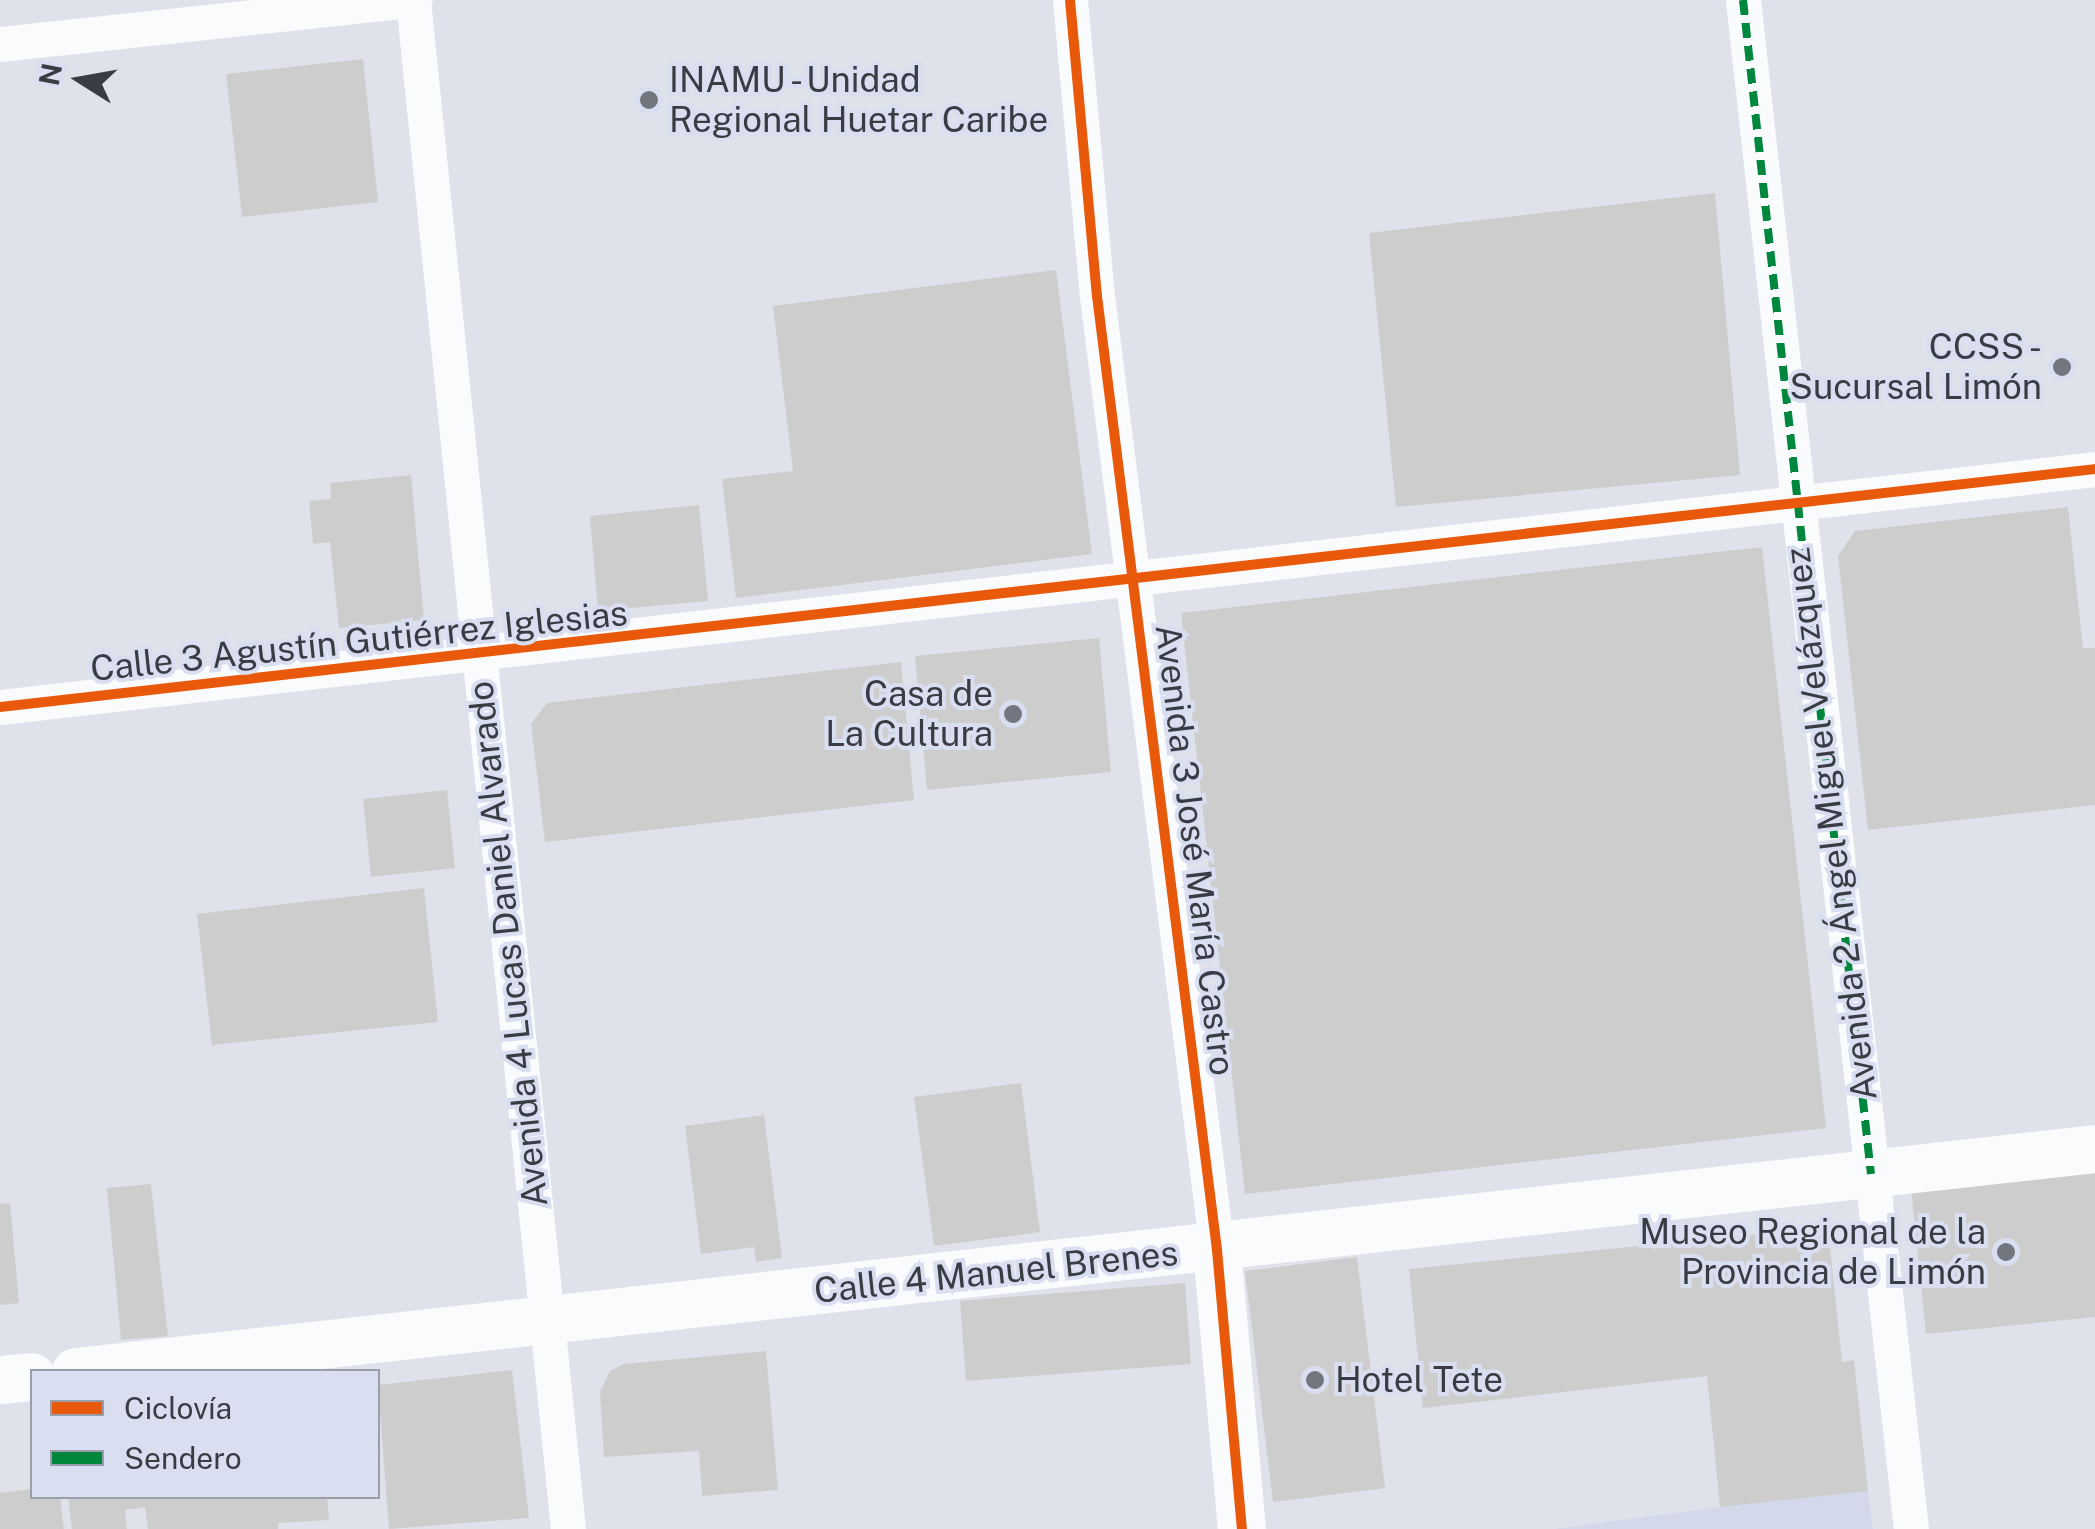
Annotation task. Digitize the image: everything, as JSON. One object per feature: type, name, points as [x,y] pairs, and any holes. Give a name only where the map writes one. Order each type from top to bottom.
[{"type":"main road","name":"Calle 4 Manuel Brenes","points":[[102,1369],[545,1317],[1217,1250],[2095,1149]]},
{"type":"main road","name":"Avenida 3 José María Castro","points":[[1217,1250],[1242,1529]]},
{"type":"main road","points":[[0,1380],[30,1376]]},
{"type":"street","points":[[0,44],[413,0]]},
{"type":"street","name":"Avenida 4 Lucas Daniel Alvarado","points":[[413,0],[568,1529]]},
{"type":"street","name":"Avenida 3 José María Castro","points":[[1070,0],[1097,296],[1217,1250]]},
{"type":"street","name":"Avenida 2 Ángel Miguel Velázquez","points":[[1743,0],[1794,508],[1911,1529]]},
{"type":"street","name":"Calle 3 Agustín Gutiérrez Iglesias","points":[[0,707],[1794,508],[2095,469]]},
{"type":"shaded area","points":[[1868,1491],[1873,1529],[1554,1529],[1720,1507]]},
{"type":"building","points":[[363,59],[378,202],[242,217],[226,74]]},
{"type":"building","points":[[1715,193],[1740,475],[1396,507],[1369,233]]},
{"type":"building","points":[[1056,270],[1092,554],[736,598],[722,479],[793,471],[773,306]]},
{"type":"building","points":[[411,475],[424,620],[339,628],[330,542],[313,544],[309,501],[331,499],[330,483]]},
{"type":"building","points":[[699,505],[708,601],[598,611],[590,516]]},
{"type":"building","points":[[2068,507],[2083,648],[2095,648],[2095,805],[1868,830],[1838,556],[1855,531]]},
{"type":"building","points":[[1762,547],[1826,1128],[1245,1194],[1181,613]]},
{"type":"building","name":"Casa de La Cultura","points":[[1099,638],[1111,772],[927,790],[915,656]]},
{"type":"building","points":[[901,662],[914,800],[545,842],[531,724],[547,703]]},
{"type":"building","points":[[447,790],[455,868],[371,877],[363,799]]},
{"type":"building","points":[[424,888],[438,1022],[212,1045],[197,914]]},
{"type":"building","points":[[1021,1083],[1040,1232],[934,1246],[914,1097]]},
{"type":"building","points":[[764,1115],[782,1258],[756,1262],[754,1247],[701,1254],[685,1126]]},
{"type":"building","name":"Museo Regional de la Provincia de Limón","points":[[2095,1169],[2095,1317],[1926,1334],[1911,1188]]},
{"type":"building","points":[[151,1184],[168,1336],[121,1340],[107,1188]]},
{"type":"building","points":[[10,1203],[19,1303],[0,1305],[0,1204]]},
{"type":"building","points":[[1828,1227],[1842,1362],[1854,1360],[1868,1491],[1720,1507],[1707,1376],[1423,1408],[1409,1269]]},
{"type":"building","name":"Hotel Tete","points":[[1357,1257],[1385,1488],[1273,1502],[1245,1271]]},
{"type":"building","points":[[1185,1283],[1191,1364],[966,1381],[960,1301]]},
{"type":"building","points":[[766,1351],[778,1490],[702,1496],[699,1451],[604,1457],[600,1392],[610,1371],[624,1364]]},
{"type":"building","points":[[512,1370],[529,1518],[389,1529],[380,1385]]},
{"type":"building","points":[[30,1489],[30,1499],[60,1499],[64,1529],[0,1529],[0,1493]]},
{"type":"building","points":[[68,1499],[327,1499],[329,1520],[278,1523],[278,1529],[148,1529],[145,1507],[125,1510],[127,1529],[72,1529]]},
{"type":"marked path","points":[[1743,0],[1871,1174]]},
{"type":"cycle path","points":[[1070,0],[1097,296],[1217,1250],[1242,1529]]},
{"type":"cycle path","points":[[0,707],[2095,469]]},
{"type":"place","name":"INAMU - Unidad Regional Huetar Caribe","points":[[649,100]]},
{"type":"place","name":"CCSS - Sucursal Limón","points":[[2062,367]]},
{"type":"place","name":"Casa de La Cultura","points":[[1013,714]]},
{"type":"place","name":"Museo Regional de la Provincia de Limón","points":[[2006,1252]]},
{"type":"place","name":"Hotel Tete","points":[[1315,1380]]}]
